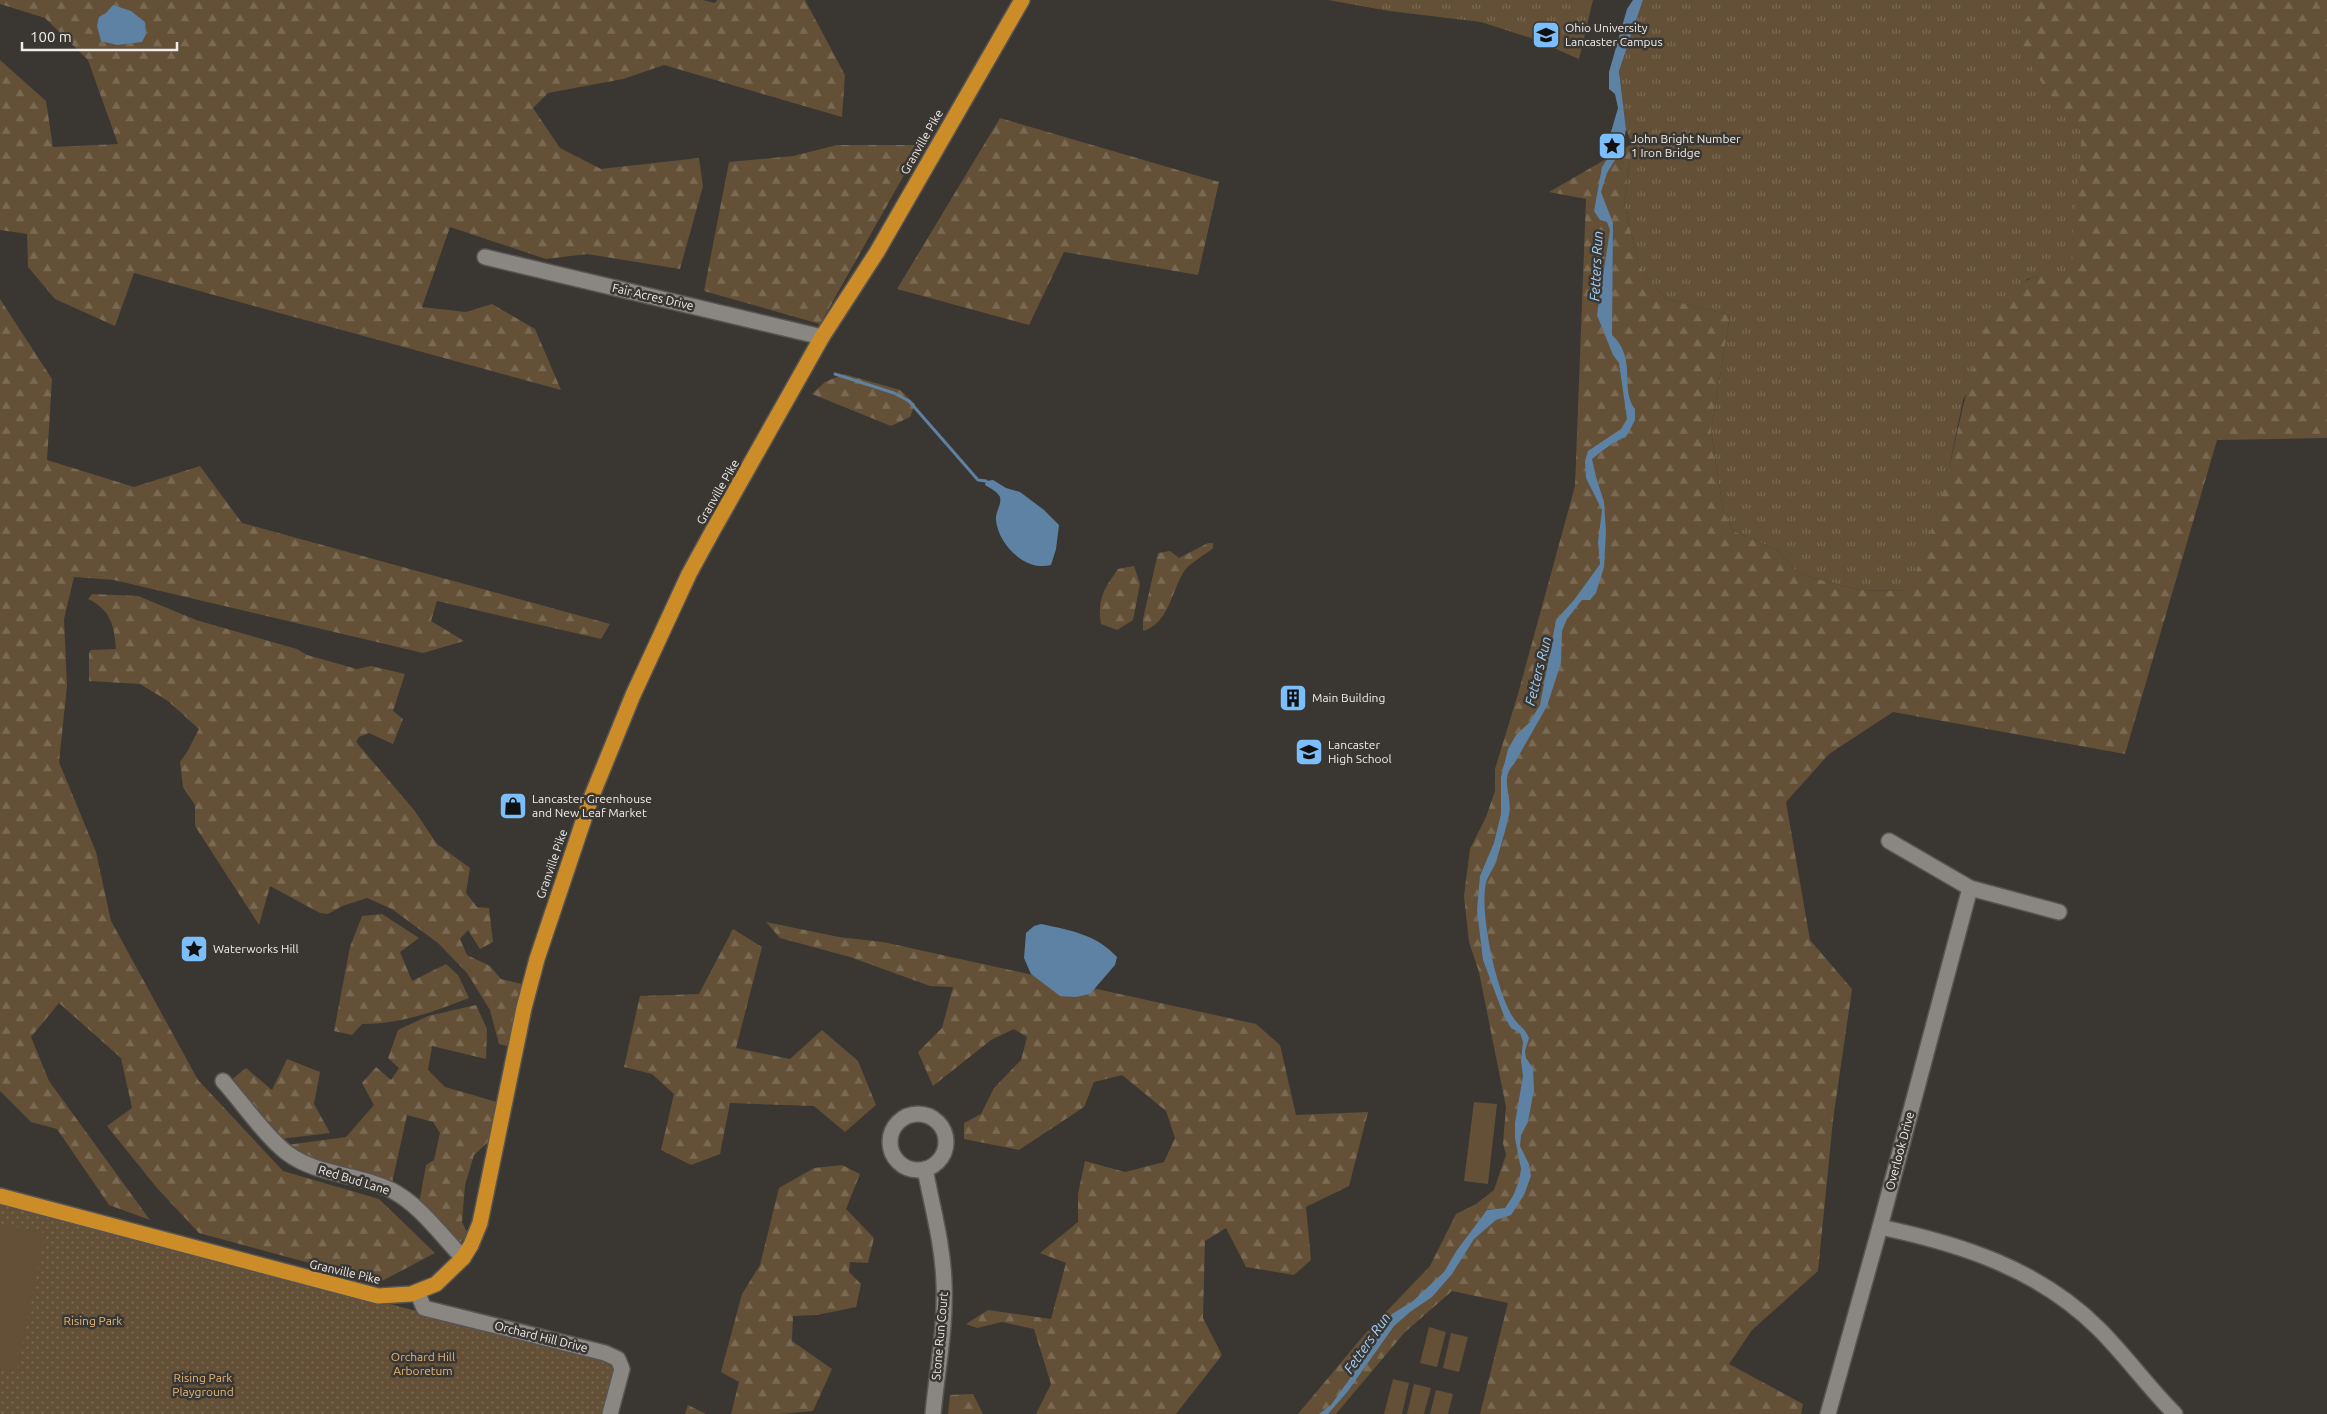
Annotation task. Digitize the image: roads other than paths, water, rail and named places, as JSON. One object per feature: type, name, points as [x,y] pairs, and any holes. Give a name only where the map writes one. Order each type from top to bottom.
[{"type":"highway","name":"Granville Pike","points":[[0,1196],[365,1294],[392,1296],[417,1292],[444,1279],[463,1258],[480,1223],[512,1062],[535,968],[556,897],[591,798],[633,695],[689,574],[822,337],[877,252],[1022,0]]},
{"type":"street","name":"Fair Acres Drive","points":[[484,257],[822,337]]},
{"type":"street","points":[[1889,841],[1970,888],[2059,912]]},
{"type":"street","name":"Overlook Drive","points":[[1828,1414],[1970,888]]},
{"type":"street","name":"Red Bud Lane","points":[[223,1081],[286,1152],[318,1170],[373,1184],[398,1194],[408,1200],[463,1258]]},
{"type":"street","name":"Stone Run Court","points":[[925,1169],[940,1244],[944,1283],[944,1312],[933,1414]]},
{"type":"street","points":[[1880,1227],[1934,1239],[1969,1250],[2018,1270],[2044,1285],[2081,1312],[2098,1328],[2175,1414]]},
{"type":"street","name":"Orchard Hill Drive","points":[[417,1292],[424,1308],[605,1353],[618,1359],[622,1369],[610,1414]]},
{"type":"water","points":[[1633,0],[1643,0],[1619,71],[1626,129],[1622,153],[1616,158],[1607,173],[1601,192],[1613,223],[1612,335],[1620,344],[1624,354],[1628,392],[1630,401],[1635,409],[1635,420],[1626,437],[1592,459],[1604,502],[1606,532],[1604,567],[1596,593],[1590,600],[1582,600],[1567,619],[1562,631],[1561,663],[1547,706],[1507,776],[1509,815],[1496,862],[1486,883],[1484,896],[1487,933],[1502,993],[1508,1009],[1529,1038],[1525,1051],[1526,1058],[1533,1068],[1534,1089],[1528,1122],[1521,1135],[1520,1146],[1529,1164],[1531,1176],[1524,1195],[1511,1215],[1496,1220],[1474,1239],[1452,1274],[1432,1297],[1394,1326],[1348,1391],[1328,1414],[1319,1414],[1331,1405],[1366,1356],[1375,1331],[1392,1314],[1413,1301],[1444,1272],[1457,1250],[1487,1210],[1505,1208],[1513,1196],[1519,1181],[1521,1169],[1515,1138],[1515,1123],[1523,1076],[1521,1061],[1523,1042],[1520,1033],[1511,1028],[1504,1016],[1483,960],[1477,910],[1480,876],[1494,843],[1501,814],[1501,777],[1508,749],[1516,735],[1529,723],[1540,705],[1556,620],[1574,600],[1600,564],[1598,542],[1602,510],[1586,478],[1585,461],[1588,451],[1621,429],[1627,419],[1619,363],[1613,355],[1597,315],[1610,230],[1607,222],[1600,220],[1594,211],[1602,167],[1612,152],[1611,132],[1618,108],[1615,94],[1609,89],[1609,72],[1627,9]]},
{"type":"water","points":[[113,5],[131,11],[145,22],[146,34],[142,42],[117,45],[101,41],[97,26],[99,17],[106,13]]},
{"type":"water","points":[[993,480],[1006,488],[1020,492],[1044,510],[1059,525],[1056,549],[1051,565],[1041,566],[1032,564],[1014,554],[1007,547],[998,529],[996,520],[1000,497],[985,485],[986,481]]},
{"type":"water","points":[[1041,924],[1082,934],[1100,943],[1117,957],[1115,965],[1090,994],[1076,997],[1060,996],[1031,974],[1024,958],[1026,933],[1034,926]]},
{"type":"waterway","points":[[835,374],[894,393],[909,401],[978,480],[986,481]]},
{"type":"place","name":"Ohio University Lancaster Campus","points":[[1546,35]]},
{"type":"place","name":"John Bright Number 1 Iron Bridge","points":[[1612,146]]},
{"type":"place","name":"Main Building","points":[[1293,698]]},
{"type":"place","name":"Lancaster High School","points":[[1309,752]]},
{"type":"place","name":"Lancaster Greenhouse and New Leaf Market","points":[[513,806]]},
{"type":"place","name":"Waterworks Hill","points":[[194,949]]},
{"type":"water label","name":"Fetters Run","points":[[1596,266]]},
{"type":"water label","name":"Fetters Run","points":[[1538,671]]},
{"type":"water label","name":"Fetters Run","points":[[1367,1343]]},
{"type":"park label","name":"Rising Park","points":[[93,1321]]},
{"type":"park label","name":"Orchard Hill Arboretum","points":[[423,1364]]},
{"type":"park label","name":"Rising Park Playground","points":[[203,1385]]}]
